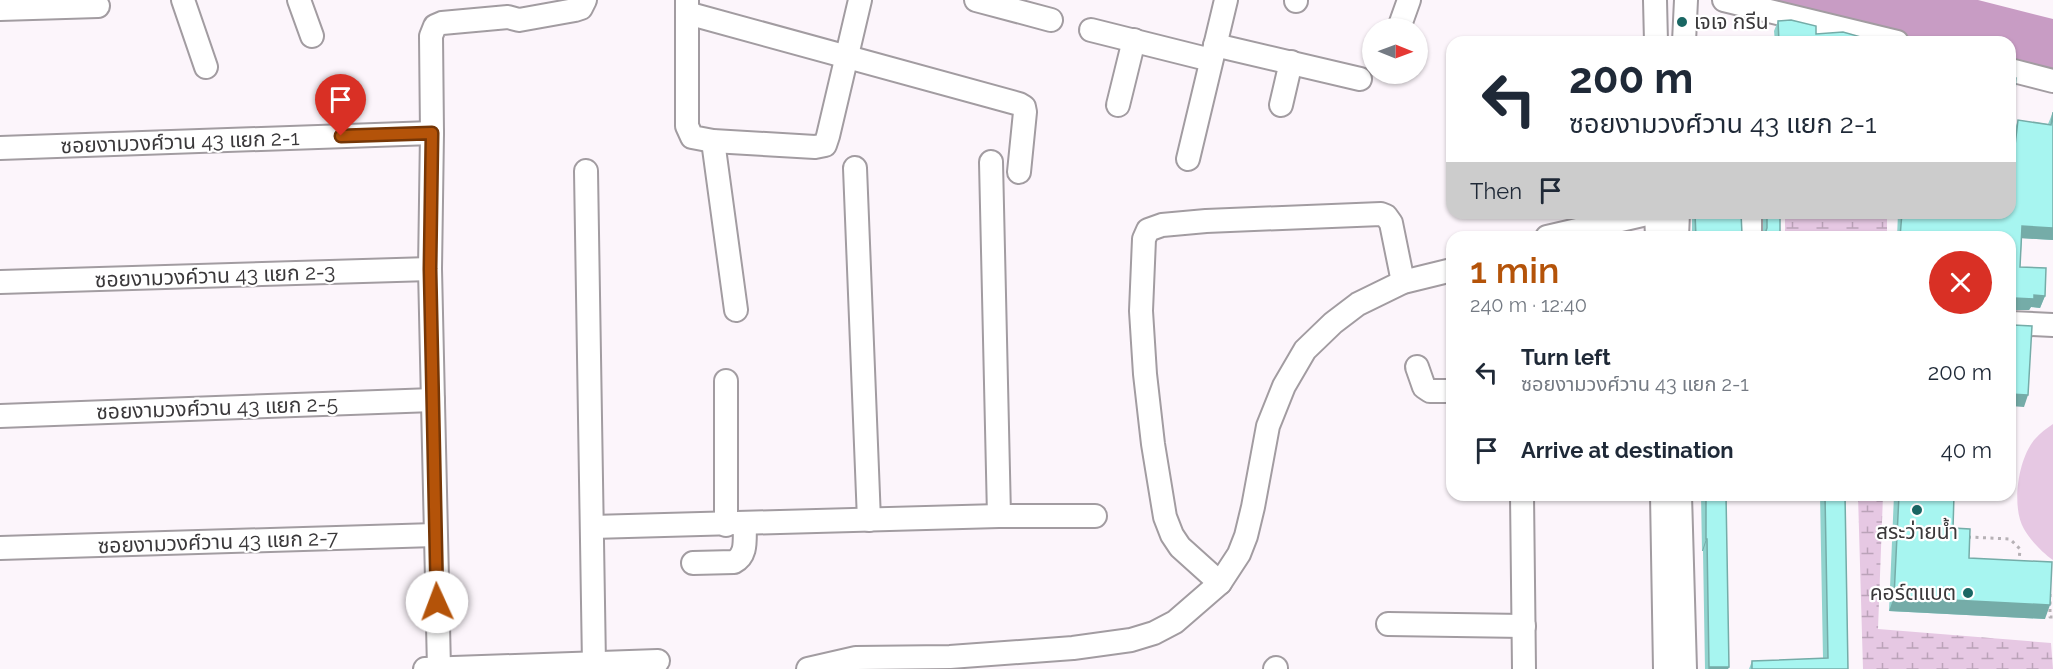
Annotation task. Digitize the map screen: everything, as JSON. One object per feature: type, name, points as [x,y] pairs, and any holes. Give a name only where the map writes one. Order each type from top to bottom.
[{"type":"street","points":[[183,0],[206,67]]},
{"type":"street","points":[[299,0],[312,36]]},
{"type":"street","points":[[439,669],[430,269],[431,36],[435,26],[442,23],[508,17],[519,20],[575,10],[581,8],[585,0]]},
{"type":"street","points":[[861,0],[846,57],[825,145],[815,147],[713,141],[692,137],[687,126],[687,6],[846,57],[1019,104],[1024,107],[1025,121],[1019,172]]},
{"type":"street","points":[[976,0],[1051,20]]},
{"type":"street","points":[[1188,159],[1226,0]]},
{"type":"street","points":[[1403,18],[1409,0]]},
{"type":"street","points":[[1655,0],[1656,36]]},
{"type":"street","points":[[1684,36],[1686,0]]},
{"type":"street","points":[[1724,0],[1862,36]]},
{"type":"street","points":[[14,6],[98,6]]},
{"type":"street","points":[[1091,30],[1134,40],[1214,53],[1291,62],[1360,79]]},
{"type":"street","points":[[1118,105],[1134,40]]},
{"type":"street","points":[[1281,105],[1291,62]]},
{"type":"street","points":[[2016,72],[2053,81]]},
{"type":"street","name":"ซอยงามวงศ์วาน 43 แยก 2-1","points":[[0,148],[432,133]]},
{"type":"street","points":[[713,141],[736,310]]},
{"type":"street","points":[[991,162],[999,516]]},
{"type":"street","points":[[855,168],[868,520]]},
{"type":"street","points":[[586,171],[594,664]]},
{"type":"street","points":[[1220,583],[1180,547],[1165,517],[1145,374],[1141,311],[1144,239],[1148,230],[1162,225],[1206,221],[1381,214],[1386,216],[1391,223],[1403,282]]},
{"type":"street","points":[[1573,231],[1625,219]]},
{"type":"street","name":"ซอยงามวงค์วาน 43 แยก 2-3","points":[[0,282],[430,269]]},
{"type":"street","points":[[808,669],[832,666],[856,658],[951,663],[1073,659],[1154,633],[1175,622],[1220,583],[1239,555],[1246,536],[1268,426],[1284,386],[1305,350],[1358,304],[1403,282],[1446,271]]},
{"type":"street","points":[[2016,323],[2053,325]]},
{"type":"street","points":[[1417,367],[1424,387],[1430,391],[1446,391]]},
{"type":"street","points":[[693,563],[734,562],[744,552],[736,524],[726,381]]},
{"type":"street","name":"ซอยงามวงศ์วาน 43 แยก 2-5","points":[[0,416],[433,400]]},
{"type":"street","points":[[1522,501],[1524,669]]},
{"type":"street","points":[[1662,501],[1665,669]]},
{"type":"street","points":[[1680,501],[1685,669]]},
{"type":"street","points":[[592,527],[999,516],[1095,516]]},
{"type":"street","name":"ซอยงามวงศ์วาน 43 แยก 2-7","points":[[0,548],[435,535]]},
{"type":"street","points":[[1388,624],[1524,626]]},
{"type":"street","points":[[425,669],[658,661]]},
{"type":"path","points":[[1966,536],[2010,539],[2020,549],[2019,570]]},
{"type":"path","points":[[2050,590],[2050,616],[2053,617]]},
{"type":"green space","points":[[1785,219],[1887,219],[1887,231],[1785,231]]},
{"type":"green space","points":[[2053,424],[2053,560],[2037,546],[2024,529],[2020,520],[2017,496],[2021,470],[2029,447]]},
{"type":"green space","points":[[1858,501],[1883,501],[1878,629],[2051,643],[2053,669],[1863,669]]},
{"type":"shaded area","points":[[1744,0],[1978,0],[2053,19],[2053,77],[2016,68],[2016,36],[1888,36]]},
{"type":"building","points":[[1791,20],[1816,26],[1816,34],[1843,32],[1857,36],[1779,36],[1778,21]]},
{"type":"building","points":[[2053,112],[2053,228],[2022,226],[2020,267],[2046,268],[2045,296],[2034,295],[2034,299],[2016,298],[2016,231],[1900,231],[1902,219],[2016,219],[2018,120],[2051,125]]},
{"type":"building","points":[[1695,219],[1741,219],[1742,231],[1696,231]]},
{"type":"building","points":[[1767,219],[1780,219],[1780,231],[1766,231]]},
{"type":"building","points":[[2016,325],[2032,326],[2028,395],[2016,394]]},
{"type":"building","points":[[1706,501],[1726,501],[1729,667],[1709,667]]},
{"type":"building","points":[[1825,501],[1845,501],[1848,669],[1752,669],[1752,661],[1828,658]]},
{"type":"building","name":"คอร์ตแบต","points":[[1899,501],[1954,501],[1953,528],[1970,529],[1969,558],[2052,562],[2050,605],[1894,597]]},
{"type":"place","name":"เจเจ กรีน","points":[[1682,22]]},
{"type":"place","name":"สระว่ายน้ำ","points":[[1917,510]]},
{"type":"place","name":"คอร์ตแบต","points":[[1968,593]]},
{"type":"route","points":[[341,136],[432,133],[430,269],[437,602]]}]
